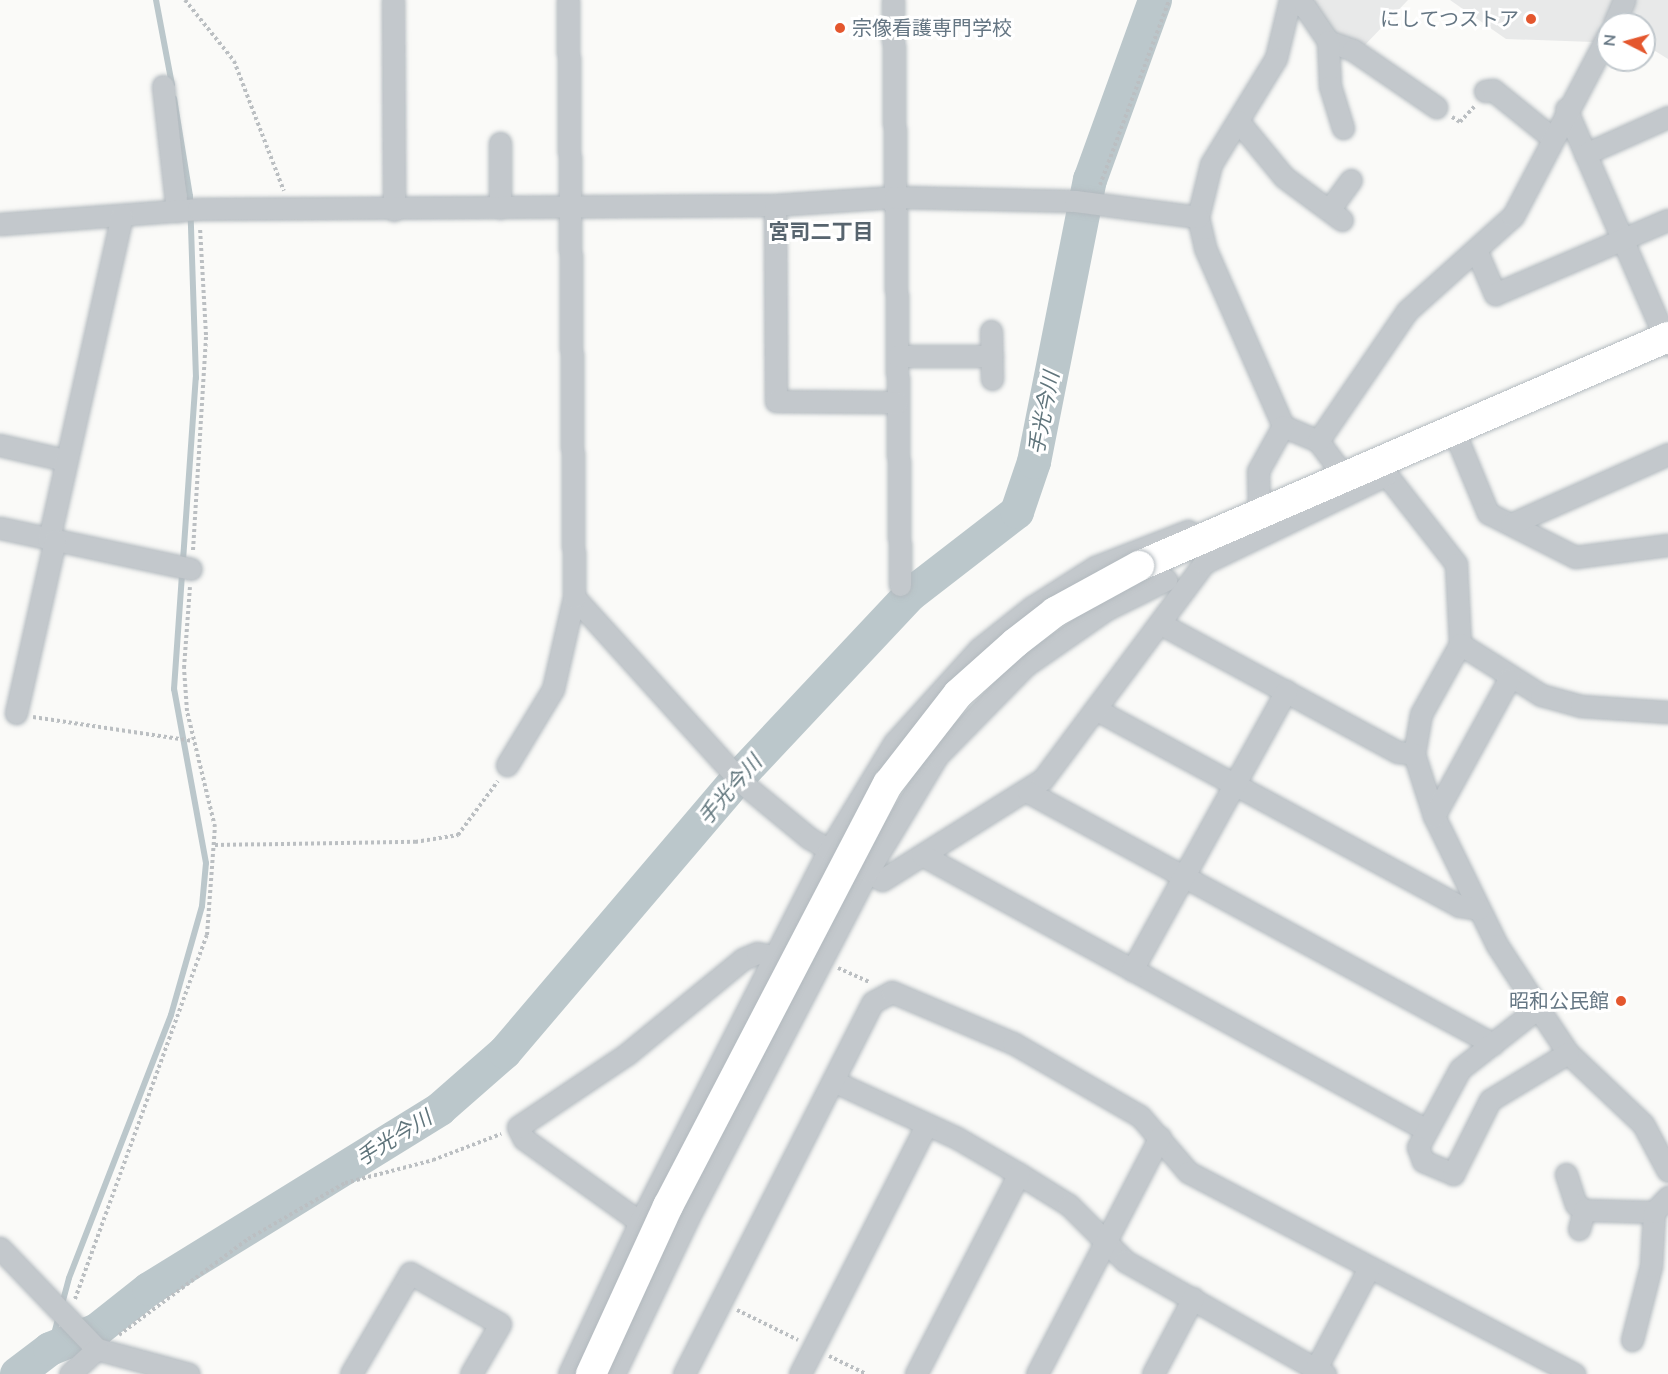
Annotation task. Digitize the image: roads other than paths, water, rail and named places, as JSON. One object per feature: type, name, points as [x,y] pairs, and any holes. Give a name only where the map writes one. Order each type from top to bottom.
[{"type":"street","points":[[393,0],[394,210]]},
{"type":"street","points":[[507,765],[553,689],[574,597],[568,0]]},
{"type":"street","points":[[893,0],[900,585]]},
{"type":"street","points":[[1343,128],[1330,86],[1328,41],[1305,8],[1290,1],[1276,58],[1208,173],[1198,217],[1205,248],[1283,426],[1318,441],[1345,477]]},
{"type":"street","points":[[1328,41],[1353,50],[1436,107]]},
{"type":"street","points":[[1318,441],[1407,311],[1477,252],[1513,216],[1551,136],[1596,56]]},
{"type":"street","points":[[163,86],[177,211]]},
{"type":"street","points":[[1485,91],[1493,90],[1551,136]]},
{"type":"street","points":[[574,597],[739,779],[830,850],[882,880],[1028,792],[1097,710],[1204,563],[1454,431],[1667,340],[1566,109]]},
{"type":"street","points":[[1585,154],[1668,117]]},
{"type":"street","points":[[1238,121],[1284,177],[1336,215],[1351,180]]},
{"type":"street","points":[[500,143],[500,208]]},
{"type":"street","points":[[0,224],[198,209],[394,210],[775,205],[895,197],[1084,203],[1198,217]]},
{"type":"street","points":[[775,205],[776,401],[897,402]]},
{"type":"street","points":[[16,713],[52,540],[64,460],[122,216]]},
{"type":"street","points":[[1477,252],[1495,294],[1668,220]]},
{"type":"street","points":[[991,331],[992,379]]},
{"type":"street","points":[[898,356],[992,356]]},
{"type":"street","points":[[1258,514],[1258,471],[1283,426]]},
{"type":"street","points":[[1454,431],[1488,513],[1575,557],[1668,544]]},
{"type":"street","points":[[0,445],[64,460]]},
{"type":"street","points":[[1511,524],[1668,454]]},
{"type":"street","points":[[614,1374],[818,966],[868,871],[938,756],[984,703],[1154,568],[1207,536],[1345,477],[1381,470]]},
{"type":"street","points":[[1381,470],[1456,564],[1460,644],[1421,714],[1414,754],[1434,816],[1478,909],[1538,1008],[1568,1053],[1643,1124],[1668,1171]]},
{"type":"street","points":[[0,528],[191,569]]},
{"type":"street","points":[[569,1374],[640,1222],[776,954],[830,850],[894,743],[979,649],[1095,567],[1185,530],[1207,536]]},
{"type":"street","points":[[1154,568],[1177,603]]},
{"type":"street","points":[[591,1374],[673,1196],[888,784],[958,694],[1015,643],[1055,612],[1154,568]]},
{"type":"street","points":[[1161,624],[1398,752],[1414,754]]},
{"type":"street","points":[[1460,644],[1509,678],[1541,695],[1581,706],[1668,712]]},
{"type":"street","points":[[1434,816],[1509,678]]},
{"type":"street","points":[[1132,970],[1286,692]]},
{"type":"street","points":[[1097,710],[1459,906],[1478,909]]},
{"type":"street","points":[[1028,792],[1493,1044]]},
{"type":"street","points":[[922,855],[1425,1129]]},
{"type":"street","points":[[640,1222],[524,1139],[518,1127],[627,1054],[743,959],[776,954],[818,966]]},
{"type":"street","points":[[684,1374],[719,1301],[873,1002],[892,992],[1012,1043],[1140,1116],[1188,1172],[1574,1374]]},
{"type":"street","points":[[1538,1008],[1460,1069],[1425,1129],[1418,1147],[1423,1161],[1453,1174],[1490,1101],[1568,1053]]},
{"type":"street","points":[[833,1081],[1019,1174],[1069,1204],[1103,1242],[1318,1372],[1369,1268]]},
{"type":"street","points":[[800,1374],[926,1126]]},
{"type":"street","points":[[1037,1374],[1103,1242],[1160,1137]]},
{"type":"street","points":[[916,1374],[1019,1174]]},
{"type":"street","points":[[1566,1174],[1582,1219],[1661,1204],[1651,1266],[1632,1340]]},
{"type":"street","points":[[0,1248],[83,1337],[189,1374]]},
{"type":"street","points":[[351,1374],[410,1273],[500,1324],[471,1374]]},
{"type":"street","points":[[1153,1374],[1193,1298]]},
{"type":"street","points":[[70,1374],[83,1337]]},
{"type":"waterway","points":[[156,0],[172,85]]},
{"type":"waterway","name":"手光今川","points":[[17,1374],[50,1349],[97,1330],[149,1289],[440,1109],[505,1052],[737,779],[911,594],[1017,512],[1034,462],[1090,180],[1155,0]]},
{"type":"waterway","points":[[50,1349],[69,1278],[171,1015],[202,906],[206,863],[174,689],[196,378],[190,196],[174,98]]},
{"type":"place","name":"にしてつストア","points":[[1531,19]]},
{"type":"place","name":"宗像看護専門学校","points":[[840,28]]},
{"type":"place","name":"昭和公民館","points":[[1621,1001]]},
{"type":"district","name":"宮司二丁目","points":[[821,232]]}]
